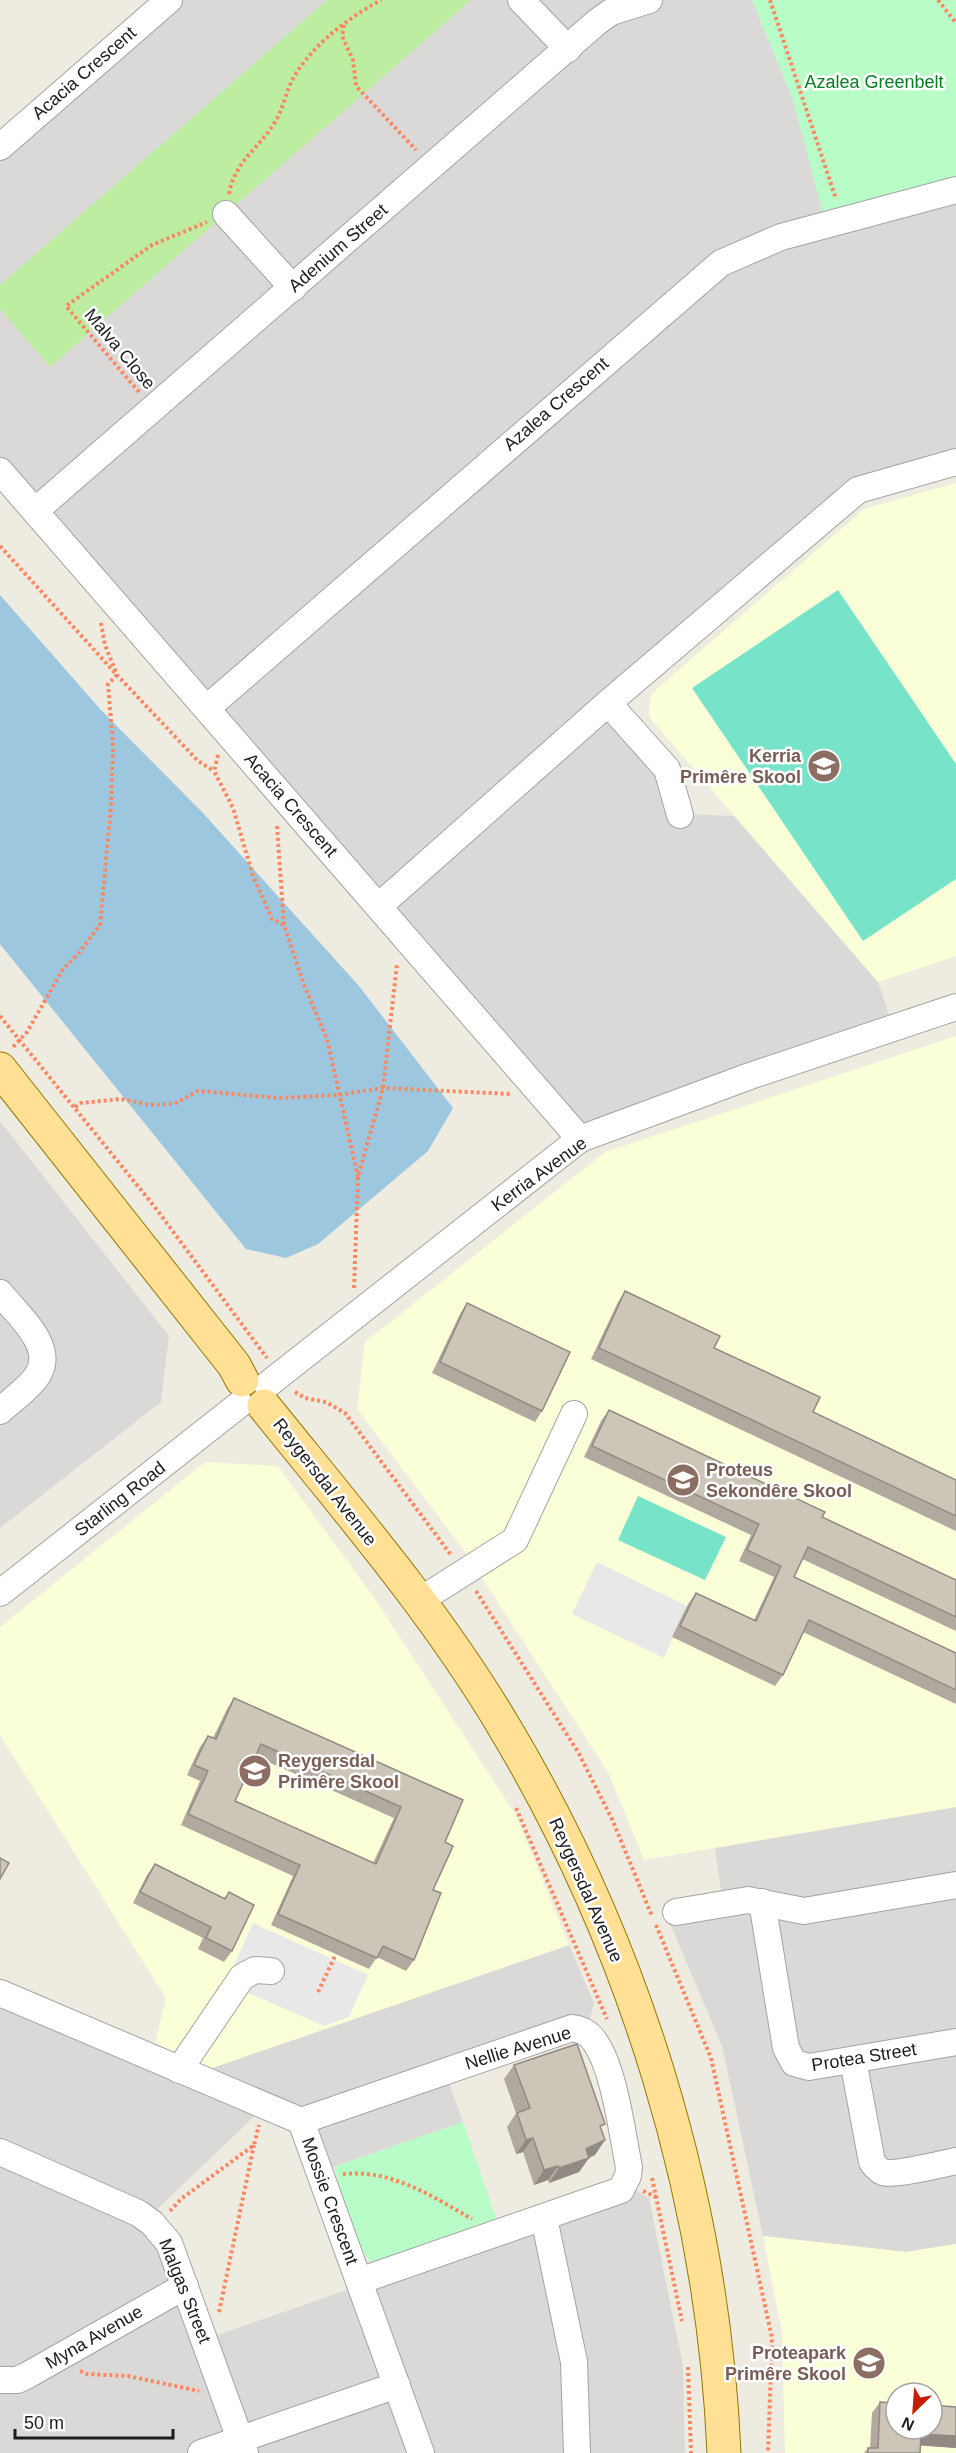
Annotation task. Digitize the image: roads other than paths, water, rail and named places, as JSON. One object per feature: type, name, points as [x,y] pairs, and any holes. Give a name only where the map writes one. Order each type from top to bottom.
[{"type":"main road","name":"Reygersdal Avenue","points":[[3,1061],[234,1365],[259,1390],[419,1601],[474,1680],[534,1778],[589,1892],[630,1991],[665,2099],[693,2211],[712,2324],[724,2453]]},
{"type":"street","name":"Acacia Crescent","points":[[0,147],[169,0]]},
{"type":"street","points":[[521,0],[568,49]]},
{"type":"street","name":"Adenium Street","points":[[35,511],[611,12],[649,0]]},
{"type":"street","name":"Azalea Crescent","points":[[207,708],[721,263],[781,237],[956,190]]},
{"type":"street","points":[[226,214],[293,288]]},
{"type":"street","points":[[378,906],[608,703],[858,490],[956,462]]},
{"type":"street","name":"Acacia Crescent","points":[[0,471],[580,1139]]},
{"type":"street","points":[[608,703],[667,769],[680,815]]},
{"type":"street","name":"Kerria Avenue","points":[[259,1390],[580,1139],[750,1076],[956,1007]]},
{"type":"street","points":[[0,1293],[37,1339],[43,1355],[36,1377],[0,1411]]},
{"type":"street","name":"Starling Road","points":[[0,1593],[259,1390]]},
{"type":"street","points":[[419,1601],[515,1540],[574,1414]]},
{"type":"street","points":[[676,1912],[748,1900],[804,1911],[956,1885]]},
{"type":"street","name":"Protea Street","points":[[762,1902],[786,2048],[790,2059],[798,2066],[809,2067],[956,2042]]},
{"type":"street","points":[[179,2070],[242,1977],[255,1970],[271,1971]]},
{"type":"street","name":"Mossie Crescent","points":[[0,1993],[301,2121],[421,2453]]},
{"type":"street","name":"Nellie Avenue","points":[[301,2121],[564,2030],[579,2029],[591,2036],[607,2070],[624,2144],[628,2176],[621,2190],[359,2281]]},
{"type":"street","points":[[853,2060],[872,2162],[876,2168],[893,2172],[956,2161]]},
{"type":"street","name":"Malgas Street","points":[[0,2152],[122,2205],[152,2223],[169,2243],[242,2446]]},
{"type":"street","points":[[544,2218],[574,2362],[577,2453]]},
{"type":"street","name":"Myna Avenue","points":[[0,2380],[17,2380],[185,2286]]},
{"type":"street","points":[[201,2453],[242,2446],[397,2385]]},
{"type":"water","points":[[0,595],[101,710],[202,812],[359,986],[453,1108],[428,1151],[318,1244],[286,1258],[246,1249],[0,944]]},
{"type":"place","name":"Kerria Primêre Skool","points":[[824,766]]},
{"type":"place","name":"Proteus Sekondêre Skool","points":[[683,1480]]},
{"type":"place","name":"Reygersdal Primêre Skool","points":[[255,1771]]},
{"type":"place","name":"Proteapark Primêre Skool","points":[[869,2363]]},
{"type":"park label","name":"Azalea Greenbelt","points":[[874,82]]}]
